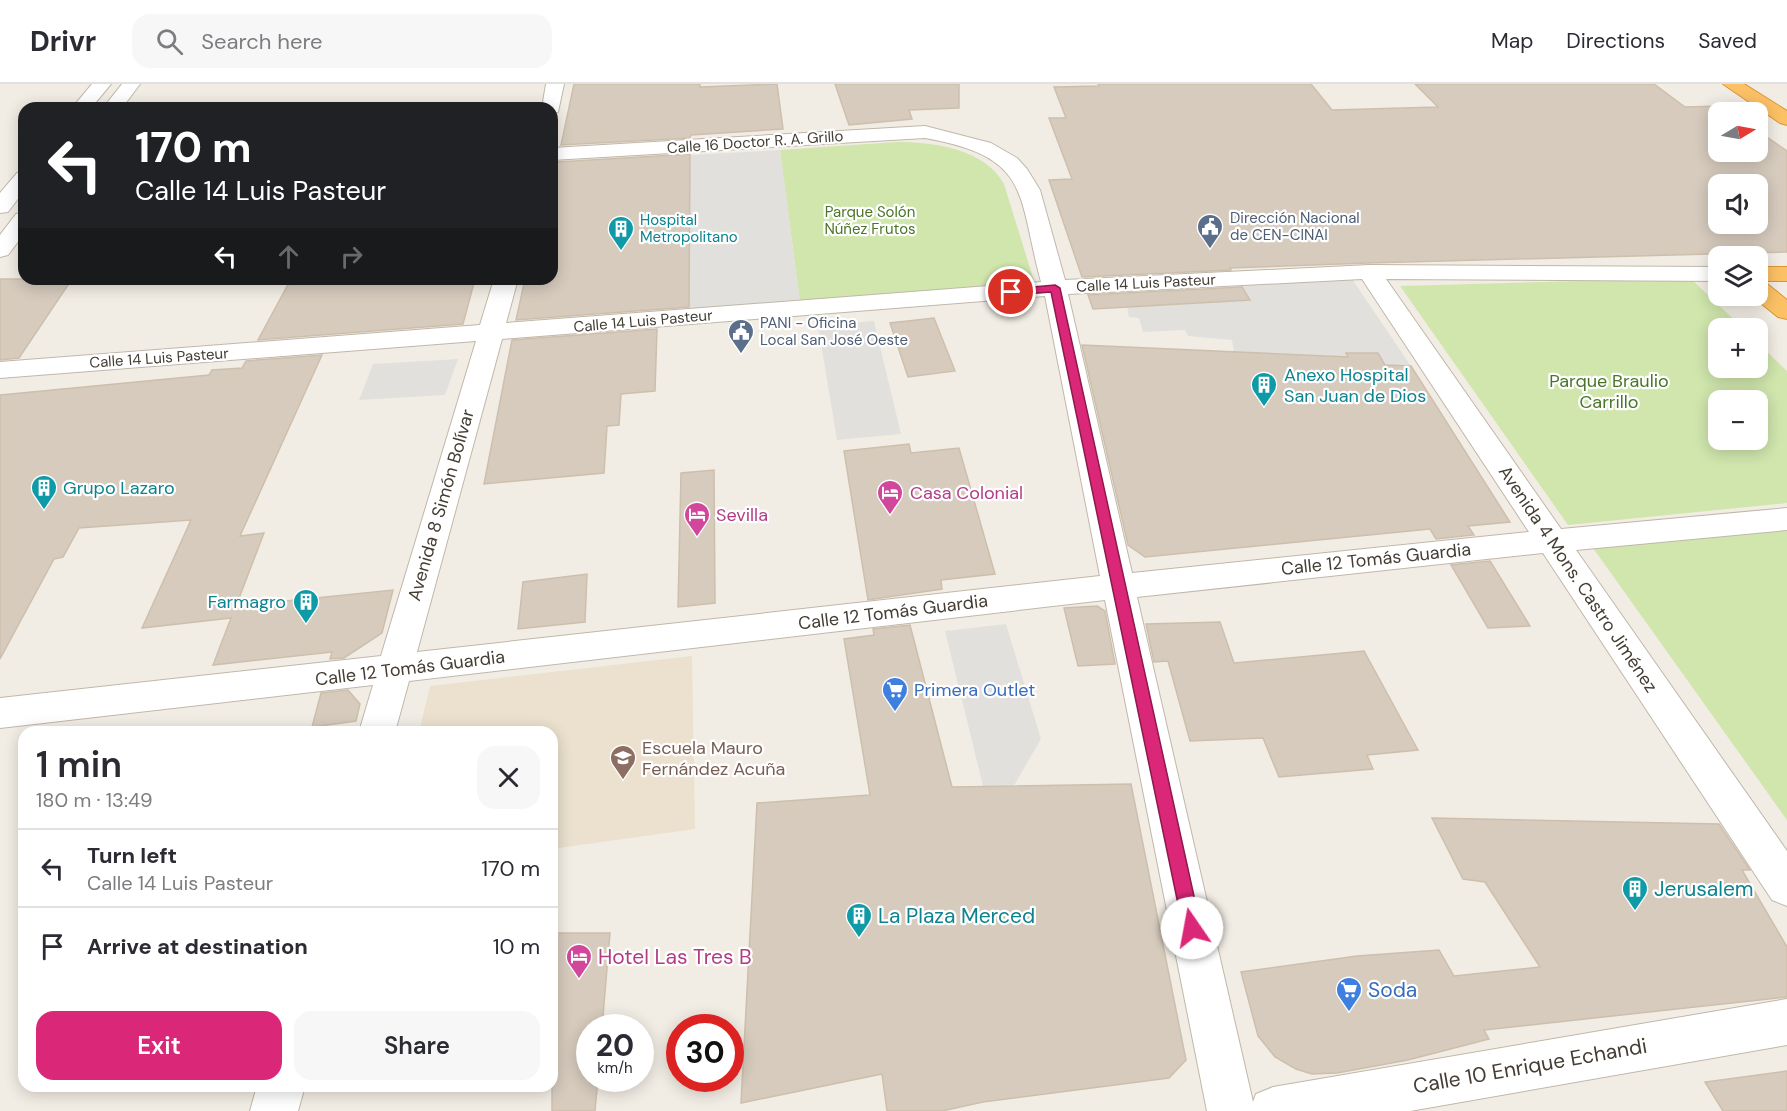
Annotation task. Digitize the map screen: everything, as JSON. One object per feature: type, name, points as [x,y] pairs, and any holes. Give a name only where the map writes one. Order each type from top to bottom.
[{"type":"highway","points":[[1732,84],[1786,118]]},
{"type":"highway","points":[[1768,274],[1787,274]]},
{"type":"highway","points":[[1768,296],[1787,312]]},
{"type":"street","points":[[86,102],[102,84]]},
{"type":"street","points":[[117,102],[131,84]]},
{"type":"street","points":[[552,102],[555,84]]},
{"type":"street","name":"Calle 16 Doctor R. A. Grillo","points":[[558,154],[926,132],[958,137],[997,154],[1017,170],[1028,186],[1055,288],[1231,1111]]},
{"type":"street","points":[[0,207],[16,183]]},
{"type":"street","points":[[0,250],[18,227]]},
{"type":"street","name":"Calle 14 Luis Pasteur","points":[[0,370],[1055,288],[1370,272],[1708,274]]},
{"type":"street","name":"Avenida 4 Mons. Castro Jiménez","points":[[1370,272],[1787,886]]},
{"type":"street","name":"Avenida 8 Simón Bolívar","points":[[378,726],[504,285]]},
{"type":"street","name":"Calle 12 Tomás Guardia","points":[[0,714],[1119,585],[1552,540],[1787,519]]},
{"type":"street","name":"Calle 10 Enrique Echandi","points":[[1273,1111],[1787,1022]]},
{"type":"street","points":[[274,1111],[279,1092]]},
{"type":"shaded area","points":[[780,150],[800,303],[689,311],[690,155]]},
{"type":"shaded area","points":[[1352,279],[1411,366],[1385,365],[1378,353],[1346,353],[1353,365],[1235,357],[1232,340],[1188,336],[1185,330],[1143,332],[1139,318],[1129,317],[1127,307],[1249,299],[1240,284]]},
{"type":"shaded area","points":[[874,321],[901,434],[837,440],[818,326]]},
{"type":"shaded area","points":[[458,359],[445,395],[359,400],[373,364]]},
{"type":"shaded area","points":[[1006,624],[1041,739],[1012,789],[983,786],[945,631]]},
{"type":"shaded area","name":"Escuela Mauro Fernández Acuña","points":[[692,656],[695,829],[558,848],[558,726],[420,726],[430,686]]},
{"type":"green space","name":"Parque Solón Núñez Frutos","points":[[896,142],[941,146],[956,150],[984,162],[995,172],[1004,184],[1035,284],[800,303],[780,150]]},
{"type":"green space","name":"Parque Braulio Carrillo","points":[[1690,278],[1708,295],[1708,306],[1720,306],[1732,318],[1708,318],[1708,378],[1768,378],[1768,353],[1787,371],[1787,503],[1568,525],[1400,286]]},
{"type":"green space","points":[[1787,530],[1787,820],[1593,548]]},
{"type":"building","points":[[574,84],[700,84],[700,87],[777,84],[783,129],[691,135],[690,138],[561,145]]},
{"type":"building","points":[[835,84],[959,84],[959,108],[909,110],[912,119],[849,125]]},
{"type":"building","points":[[1098,84],[1311,84],[1332,110],[1438,107],[1415,84],[1654,84],[1685,107],[1708,106],[1708,162],[1768,162],[1768,138],[1787,151],[1787,252],[1768,252],[1768,246],[1708,246],[1708,254],[1230,268],[1231,270],[1082,277],[1049,180],[1072,179],[1049,118],[1066,118],[1054,87],[1099,86]]},
{"type":"building","name":"Hospital Metropolitano","points":[[690,154],[689,307],[516,320],[524,285],[558,285],[558,162]]},
{"type":"building","points":[[0,279],[18,279],[18,285],[68,285],[19,358],[0,360]]},
{"type":"building","points":[[288,285],[473,285],[463,324],[258,340]]},
{"type":"building","points":[[1242,287],[1250,300],[1093,309],[1088,295]]},
{"type":"building","points":[[934,318],[955,371],[908,377],[890,323]]},
{"type":"building","points":[[657,329],[655,391],[621,394],[619,425],[607,426],[604,473],[484,484],[512,340]]},
{"type":"building","name":"Anexo Hospital San Juan de Dios","points":[[1082,345],[1348,357],[1346,353],[1378,353],[1385,365],[1411,366],[1510,522],[1468,526],[1474,535],[1436,539],[1430,529],[1145,557],[1128,545]]},
{"type":"building","points":[[322,355],[240,536],[264,533],[236,606],[393,590],[382,633],[344,658],[330,659],[332,652],[213,665],[231,618],[142,628],[191,520],[79,528],[63,557],[54,559],[0,659],[0,395],[209,375],[212,370],[242,368],[246,361]]},
{"type":"building","name":"Casa Colonial","points":[[909,444],[911,453],[959,448],[995,574],[941,580],[942,589],[868,600],[844,451]]},
{"type":"building","name":"Sevilla","points":[[714,470],[715,603],[678,607],[681,473]]},
{"type":"building","points":[[1490,561],[1530,626],[1488,628],[1451,565]]},
{"type":"building","points":[[587,574],[585,622],[518,629],[523,582]]},
{"type":"building","points":[[1097,606],[1105,611],[1115,664],[1078,666],[1064,608]]},
{"type":"building","points":[[1220,622],[1234,663],[1364,651],[1418,750],[1367,755],[1373,769],[1279,777],[1263,738],[1190,741],[1168,661],[1154,662],[1146,624]]},
{"type":"building","points":[[910,625],[952,787],[1131,784],[1186,1060],[1169,1078],[983,1102],[942,1111],[887,1111],[882,1074],[741,1103],[742,1092],[744,1092],[744,1047],[757,803],[870,795],[844,639],[874,635],[873,629]]},
{"type":"building","points":[[348,690],[360,704],[356,721],[312,726],[321,693]]},
{"type":"building","points":[[1432,818],[1719,824],[1750,870],[1742,870],[1787,947],[1787,997],[1484,1030],[1489,1039],[1408,1060],[1337,1073],[1312,1074],[1296,1069],[1275,1057],[1258,1036],[1241,972],[1357,956],[1439,950],[1454,976],[1540,967],[1485,882],[1463,879]]},
{"type":"building","name":"Hotel Las Tres B","points":[[558,933],[610,933],[603,1014],[576,1014],[576,1092],[597,1092],[595,1111],[552,1111],[552,1092],[558,1092]]},
{"type":"building","points":[[1787,1071],[1787,1111],[1723,1111],[1705,1082]]},
{"type":"place","name":"Dirección Nacional de CEN-CINAI","points":[[1210,250]]},
{"type":"place","name":"Hospital Metropolitano","points":[[621,252]]},
{"type":"place","name":"PANI - Oficina Local San José Oeste","points":[[741,355]]},
{"type":"place","name":"Anexo Hospital San Juan de Dios","points":[[1264,408]]},
{"type":"place","name":"Grupo Lazaro","points":[[44,511]]},
{"type":"place","name":"Casa Colonial","points":[[890,516]]},
{"type":"place","name":"Sevilla","points":[[697,538]]},
{"type":"place","name":"Farmagro","points":[[306,625]]},
{"type":"place","name":"Primera Outlet","points":[[895,713]]},
{"type":"place","name":"Escuela Mauro Fernández Acuña","points":[[623,781]]},
{"type":"place","name":"Jerusalem","points":[[1635,912]]},
{"type":"place","name":"La Plaza Merced","points":[[859,939]]},
{"type":"place","name":"Hotel Las Tres B","points":[[579,980]]},
{"type":"place","name":"Soda","points":[[1349,1013]]},
{"type":"route","points":[[1011,292],[1055,288],[1192,928]]}]
